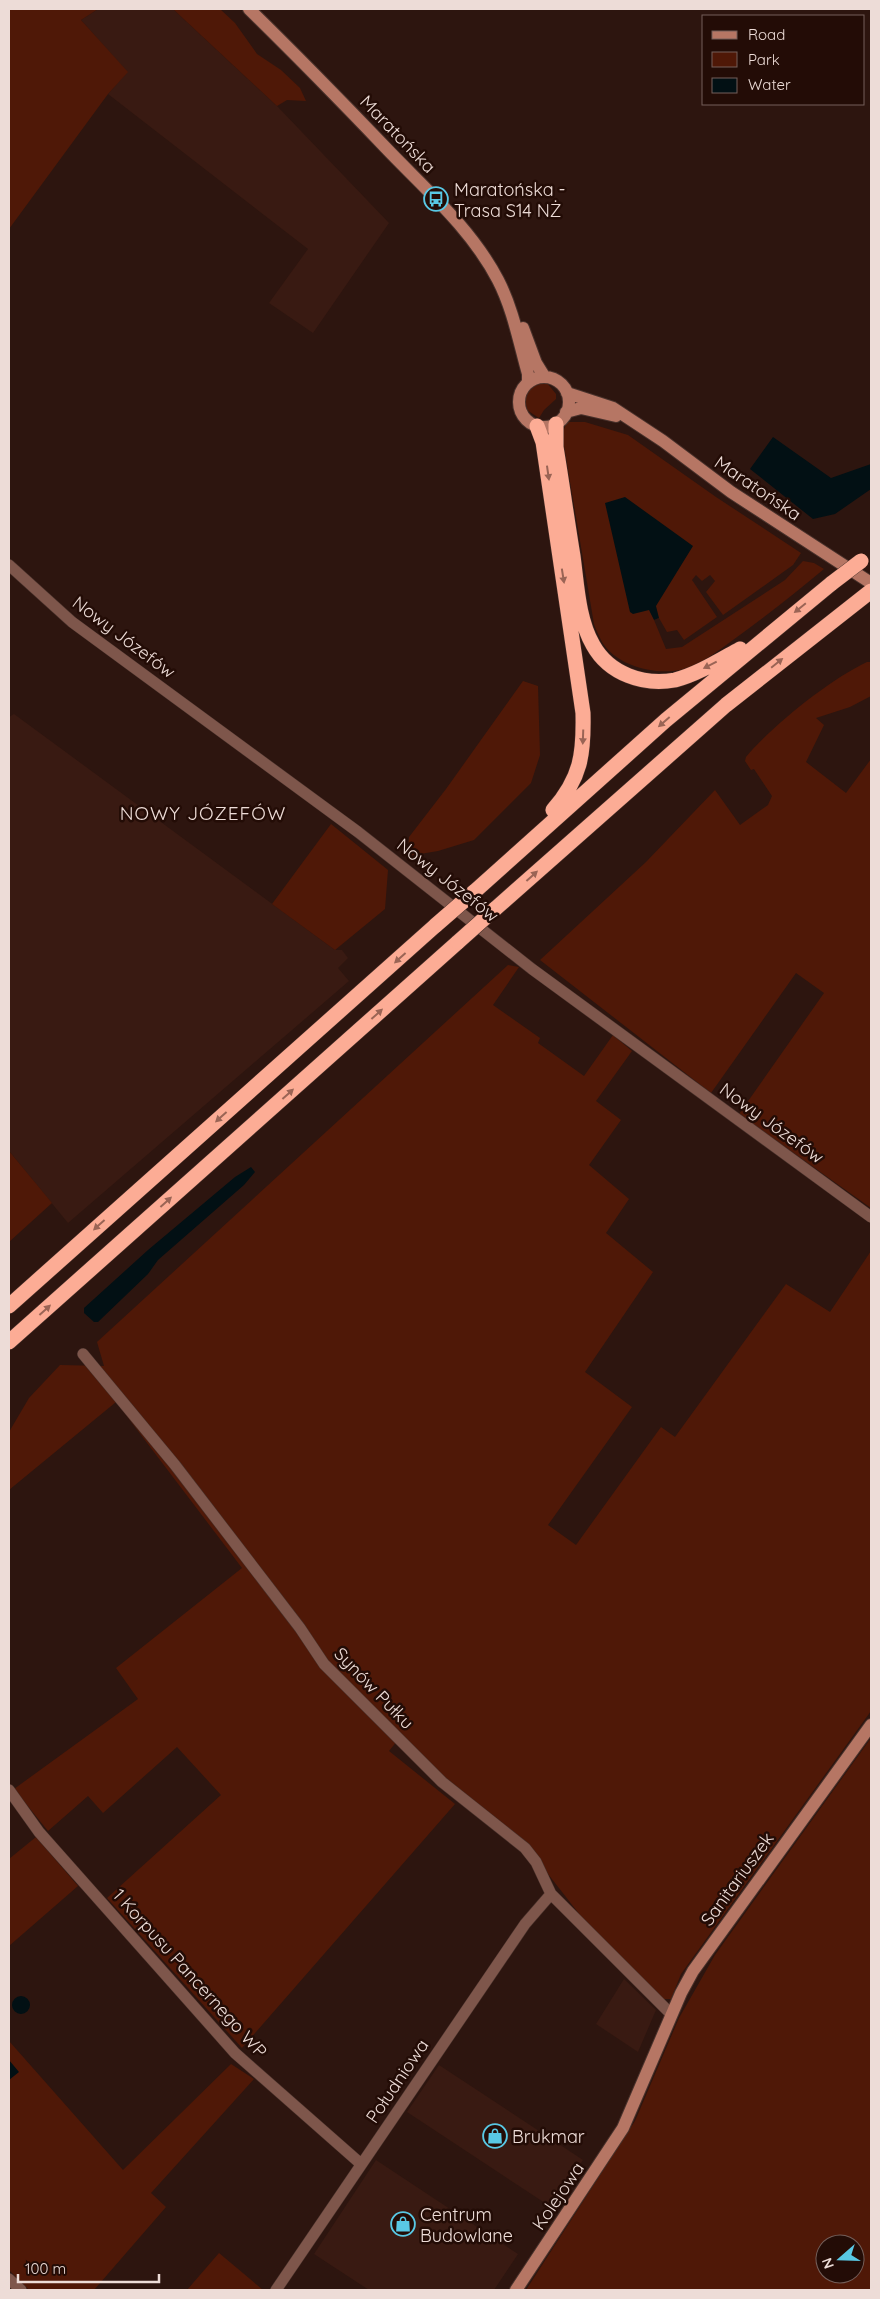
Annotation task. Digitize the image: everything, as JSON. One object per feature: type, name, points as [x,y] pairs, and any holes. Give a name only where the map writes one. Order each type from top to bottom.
[{"type":"highway","points":[[556,424],[556,447],[579,601],[593,645],[603,658],[625,675],[642,681],[675,680],[701,670],[768,634]]},
{"type":"highway","points":[[528,842],[574,782],[584,741],[583,713],[578,676],[543,442],[537,426]]},
{"type":"highway","points":[[9,1306],[528,842],[768,634],[866,558]]},
{"type":"highway","points":[[9,1342],[495,908],[719,712],[871,591]]},
{"type":"main road","name":"Maratońska","points":[[249,9],[304,62],[462,226],[490,266],[515,310],[536,363],[544,376]]},
{"type":"main road","name":"Maratońska","points":[[506,297],[528,374],[528,382]]},
{"type":"main road","points":[[544,376],[558,380],[567,393],[569,400],[566,412],[556,424],[537,426],[524,417],[520,410],[519,394],[528,382],[544,376]]},
{"type":"main road","name":"Maratońska","points":[[567,393],[607,405],[628,418],[663,441],[731,492],[871,583]]},
{"type":"main road","name":"Maratońska","points":[[566,412],[581,408],[628,418]]},
{"type":"main road","name":"Sanitariuszek","points":[[650,2065],[671,2014],[693,1971],[871,1725]]},
{"type":"main road","name":"Kolejowa","points":[[516,2290],[612,2146],[628,2117],[650,2065]]},
{"type":"street","name":"Nowy Józefów","points":[[9,566],[72,622],[358,832],[532,969],[871,1217]]},
{"type":"street","name":"Synów Pułku","points":[[83,1354],[175,1465],[300,1628],[324,1664],[442,1782],[525,1848],[536,1862],[551,1894],[671,2014]]},
{"type":"street","name":"1 Korpusu Pancernego WP","points":[[9,1790],[38,1832],[235,2053],[361,2164]]},
{"type":"street","name":"Południowa","points":[[276,2290],[525,1924],[551,1894]]},
{"type":"street","points":[[9,2279],[21,2290]]},
{"type":"shaded area","points":[[98,9],[173,9],[277,106],[389,223],[313,333],[269,303],[308,249],[108,94],[127,72],[81,20]]},
{"type":"shaded area","points":[[14,714],[335,950],[342,950],[348,958],[338,968],[349,981],[68,1223],[9,1151],[9,717]]},
{"type":"shaded area","points":[[624,1979],[656,2010],[638,2052],[596,2024]]},
{"type":"shaded area","name":"Brukmar","points":[[439,2065],[583,2160],[551,2207],[407,2112]]},
{"type":"shaded area","name":"Centrum Budowlane","points":[[376,2160],[518,2254],[494,2290],[369,2290],[314,2254]]},
{"type":"green space","points":[[9,9],[98,9],[81,20],[128,72],[108,94],[9,229]]},
{"type":"green space","points":[[173,9],[220,9],[235,23],[257,54],[281,70],[300,88],[306,101],[287,100],[277,106]]},
{"type":"green space","points":[[547,383],[556,394],[556,399],[544,410],[539,418],[527,410],[525,398],[532,386]]},
{"type":"green space","points":[[567,422],[585,422],[628,435],[716,497],[801,553],[793,565],[723,615],[706,592],[715,581],[710,575],[702,581],[696,575],[692,580],[717,617],[684,640],[677,630],[667,632],[659,618],[654,620],[666,649],[682,647],[785,580],[803,561],[814,563],[824,569],[745,631],[701,662],[687,668],[670,671],[648,670],[626,663],[602,642],[594,624],[562,434]]},
{"type":"green space","points":[[867,662],[871,662],[871,696],[850,707],[816,718],[824,725],[806,762],[846,793],[871,759],[871,1208],[739,1114],[824,993],[796,973],[711,1093],[540,960],[646,862],[715,790],[740,825],[768,805],[772,796],[754,769],[751,770],[745,761],[746,757],[757,744],[802,704],[836,680]]},
{"type":"green space","points":[[523,681],[538,686],[540,755],[531,783],[474,840],[438,851],[408,856],[409,837],[446,789]]},
{"type":"green space","points":[[331,824],[388,870],[385,909],[335,950],[272,904]]},
{"type":"green space","points":[[508,965],[519,967],[493,1005],[540,1038],[538,1043],[584,1076],[613,1035],[632,1051],[596,1101],[621,1120],[589,1165],[629,1199],[606,1233],[653,1272],[585,1372],[632,1407],[548,1525],[576,1545],[661,1427],[675,1437],[786,1284],[830,1312],[871,1251],[871,1711],[681,1974],[671,1999],[663,1999],[580,1915],[548,1874],[531,1847],[443,1776],[402,1735],[389,1751],[455,1804],[242,2048],[107,1898],[221,1795],[177,1747],[103,1813],[88,1796],[48,1831],[14,1789],[138,1699],[116,1668],[242,1568],[116,1402],[9,1490],[9,1432],[29,1398],[60,1365],[104,1366],[97,1342]]},
{"type":"green space","points":[[9,1151],[52,1203],[9,1242]]},
{"type":"green space","points":[[871,1738],[871,2290],[526,2290],[635,2121],[679,2018],[715,1955]]},
{"type":"green space","points":[[36,1837],[78,1886],[9,1946],[9,1859]]},
{"type":"green space","points":[[9,2041],[123,2170],[231,2064],[254,2079],[151,2193],[166,2207],[94,2290],[29,2290],[9,2270]]},
{"type":"green space","points":[[219,2253],[263,2290],[187,2290]]},
{"type":"water","points":[[773,437],[831,478],[871,464],[871,489],[835,514],[813,519],[750,469]]},
{"type":"water","points":[[625,497],[693,546],[656,606],[659,618],[654,620],[649,610],[633,614],[630,612],[605,503]]},
{"type":"water","points":[[251,1167],[255,1172],[244,1185],[158,1260],[148,1274],[98,1322],[94,1322],[84,1313],[84,1308],[148,1250],[235,1177]]},
{"type":"water","points":[[21,1996],[27,1999],[30,2005],[27,2011],[21,2014],[15,2011],[12,2005],[15,1999]]},
{"type":"water","points":[[9,2060],[19,2072],[9,2080]]},
{"type":"place","name":"Maratońska - Trasa S14 NŻ","points":[[436,199]]},
{"type":"place","name":"Brukmar","points":[[495,2136]]},
{"type":"place","name":"Centrum Budowlane","points":[[403,2224]]},
{"type":"district","name":"NOWY JÓZEFÓW","points":[[203,813]]}]
